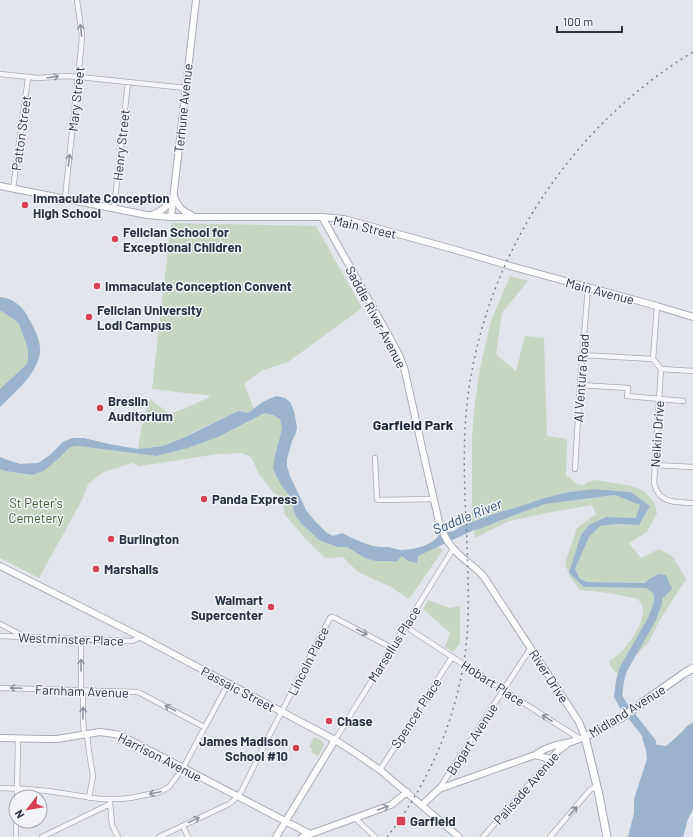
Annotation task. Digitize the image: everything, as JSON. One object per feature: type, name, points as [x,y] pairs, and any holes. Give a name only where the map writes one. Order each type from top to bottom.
[{"type":"main road","name":"Midland Avenue","points":[[582,738],[635,709],[693,668]]},
{"type":"main road","name":"River Drive","points":[[582,738],[597,786],[606,837]]},
{"type":"street","name":"Mary Street","points":[[65,198],[79,77],[82,36],[77,0]]},
{"type":"street","name":"Terhune Avenue","points":[[171,216],[196,0]]},
{"type":"street","points":[[0,74],[28,78],[66,76],[186,88]]},
{"type":"street","name":"Patton Street","points":[[14,189],[28,78]]},
{"type":"street","name":"Henry Street","points":[[114,208],[128,82]]},
{"type":"street","name":"Main Street","points":[[0,186],[152,215],[322,217],[344,219],[507,265]]},
{"type":"street","points":[[152,215],[165,208],[174,195]]},
{"type":"street","points":[[174,195],[181,209],[193,216]]},
{"type":"street","name":"Saddle River Avenue","points":[[322,217],[390,338],[404,367],[434,499],[446,539]]},
{"type":"street","points":[[330,232],[333,224],[344,219]]},
{"type":"street","name":"Main Avenue","points":[[507,265],[693,317]]},
{"type":"street","name":"Al Ventura Road","points":[[575,469],[588,287]]},
{"type":"street","points":[[657,306],[653,359],[661,369],[693,371]]},
{"type":"street","points":[[582,355],[653,359]]},
{"type":"street","name":"Nelkin Drive","points":[[661,369],[654,483],[658,494],[662,498],[668,501],[693,503]]},
{"type":"street","points":[[580,385],[628,388],[627,396],[683,401]]},
{"type":"street","points":[[376,458],[377,499],[434,499]]},
{"type":"street","points":[[654,465],[693,467]]},
{"type":"street","name":"River Drive","points":[[446,539],[452,547],[484,577],[579,722],[582,738]]},
{"type":"street","name":"Marsellus Place","points":[[335,740],[452,547]]},
{"type":"street","name":"Passaic Street","points":[[0,566],[141,637],[335,740],[380,770],[459,837]]},
{"type":"street","name":"Lincoln Place","points":[[159,837],[229,804],[238,796],[329,620],[332,617],[392,648]]},
{"type":"street","points":[[0,624],[25,637]]},
{"type":"street","name":"Hobart Place","points":[[406,625],[411,630],[452,657],[582,738]]},
{"type":"street","name":"Westminster Place","points":[[0,636],[132,641],[141,637]]},
{"type":"street","points":[[81,639],[83,719],[92,776],[89,798]]},
{"type":"street","name":"Bogart Avenue","points":[[439,789],[530,649]]},
{"type":"street","name":"Spencer Place","points":[[380,770],[452,657]]},
{"type":"street","points":[[42,837],[110,802],[160,792],[169,787],[183,768],[228,684]]},
{"type":"street","name":"Farnham Avenue","points":[[0,688],[140,693],[204,727]]},
{"type":"street","name":"Harrison Avenue","points":[[0,738],[44,739],[100,732],[122,736],[312,836]]},
{"type":"street","points":[[17,788],[18,738]]},
{"type":"street","name":"Midland Avenue","points":[[422,805],[439,789],[535,755],[556,745],[582,738]]},
{"type":"street","points":[[276,837],[335,740]]},
{"type":"street","name":"Palisade Avenue","points":[[483,837],[558,751],[571,742]]},
{"type":"street","points":[[535,755],[551,759]]},
{"type":"street","points":[[550,837],[590,790],[597,786]]},
{"type":"street","points":[[0,788],[48,791],[110,802]]},
{"type":"street","points":[[302,837],[312,836],[319,831],[391,805],[407,792]]},
{"type":"street","points":[[110,802],[112,824],[118,837]]},
{"type":"street","points":[[355,818],[375,837]]},
{"type":"street","points":[[183,826],[188,837]]},
{"type":"green space","points":[[171,223],[316,226],[362,308],[288,362],[261,371],[244,384],[254,409],[248,413],[239,411],[163,446],[138,449],[142,425],[150,399],[170,414],[212,396],[152,389]]},
{"type":"green space","points":[[510,276],[528,281],[502,313],[496,354],[516,371],[525,336],[544,338],[547,436],[565,439],[567,441],[566,475],[577,484],[583,485],[596,480],[631,486],[644,491],[654,502],[657,513],[647,532],[629,543],[641,558],[659,549],[672,556],[687,580],[684,582],[658,623],[649,642],[628,664],[624,678],[613,670],[609,662],[625,648],[638,629],[643,616],[641,603],[635,598],[604,592],[580,590],[570,577],[565,563],[577,528],[596,514],[592,505],[509,521],[475,538],[474,530],[545,504],[615,495],[641,505],[636,519],[606,517],[589,525],[569,573],[584,587],[646,588],[653,593],[659,574],[649,579],[645,583],[588,582],[580,579],[575,569],[589,537],[600,526],[617,524],[639,525],[650,506],[631,492],[594,489],[569,492],[544,498],[497,513],[472,523],[472,435],[480,368],[491,321]]},
{"type":"green space","points":[[0,311],[16,320],[19,324],[28,349],[28,359],[26,365],[0,389]]},
{"type":"green space","name":"St Peter's Cemetery","points":[[265,413],[280,419],[282,429],[273,468],[281,485],[289,495],[296,517],[319,540],[338,547],[347,547],[365,558],[375,561],[396,562],[402,555],[417,563],[418,556],[437,547],[443,550],[409,599],[391,587],[358,572],[343,557],[325,558],[285,515],[282,497],[274,493],[259,474],[251,457],[242,453],[218,454],[140,466],[132,463],[102,473],[88,484],[82,500],[39,578],[0,558],[0,469],[32,475],[57,460],[70,447],[79,446],[156,456],[188,448],[218,437]]},
{"type":"green space","points":[[428,600],[450,608],[460,606],[460,643],[453,652],[445,647],[450,633],[423,609]]},
{"type":"green space","points":[[314,737],[321,740],[324,744],[318,756],[311,752],[312,749],[309,747]]},
{"type":"water","points":[[0,297],[12,300],[25,311],[37,335],[40,347],[37,364],[32,372],[20,387],[0,407],[0,389],[26,365],[28,359],[28,349],[19,324],[0,311]]},
{"type":"water","name":"Saddle River","points":[[277,396],[285,398],[290,402],[294,411],[297,427],[287,459],[287,466],[290,476],[306,510],[327,533],[333,536],[342,533],[373,546],[388,547],[400,550],[410,549],[432,542],[439,534],[454,531],[461,526],[544,498],[569,492],[594,489],[631,492],[650,506],[639,525],[617,524],[600,526],[589,537],[575,569],[580,579],[588,582],[645,583],[649,579],[659,574],[666,575],[672,589],[658,603],[653,593],[646,588],[584,587],[569,573],[581,535],[589,525],[606,517],[636,518],[640,505],[615,495],[545,504],[474,530],[418,556],[417,563],[408,561],[402,556],[396,562],[375,561],[365,558],[347,547],[338,547],[319,540],[296,517],[289,495],[281,485],[273,468],[282,429],[280,419],[265,413],[218,437],[188,448],[156,456],[79,446],[70,447],[43,471],[32,475],[0,469],[0,457],[20,464],[38,463],[50,455],[63,442],[72,438],[84,438],[138,449],[163,446],[239,411],[248,413],[258,405]]},
{"type":"water","points":[[693,722],[693,809],[688,819],[683,837],[628,837],[634,813],[634,799],[647,759],[642,738],[647,734],[657,745],[666,746]]},
{"type":"waterway","name":"Saddle River","points":[[652,742],[623,705],[618,696],[623,670],[652,619],[658,603],[658,592]]},
{"type":"railway","points":[[387,837],[404,813],[433,762],[454,707],[461,678],[466,649],[468,620],[468,572],[464,476],[465,429],[472,372],[486,316],[506,263],[533,212],[565,165],[603,123],[646,85],[693,52]]},
{"type":"place","name":"Immaculate Conception High School","points":[[25,205]]},
{"type":"place","name":"Felician School for Exceptional Children","points":[[115,239]]},
{"type":"place","name":"Immaculate Conception Convent","points":[[97,286]]},
{"type":"place","name":"Felician University Lodi Campus","points":[[89,317]]},
{"type":"place","name":"Breslin Auditorium","points":[[100,408]]},
{"type":"place","name":"Panda Express","points":[[204,499]]},
{"type":"place","name":"Burlington","points":[[111,539]]},
{"type":"place","name":"Marshalls","points":[[96,569]]},
{"type":"place","name":"Walmart Supercenter","points":[[271,607]]},
{"type":"place","name":"Chase","points":[[329,721]]},
{"type":"place","name":"James Madison School #10","points":[[296,748]]},
{"type":"place","name":"Garfield","points":[[401,821]]},
{"type":"district","name":"Garfield Park","points":[[413,424]]}]
